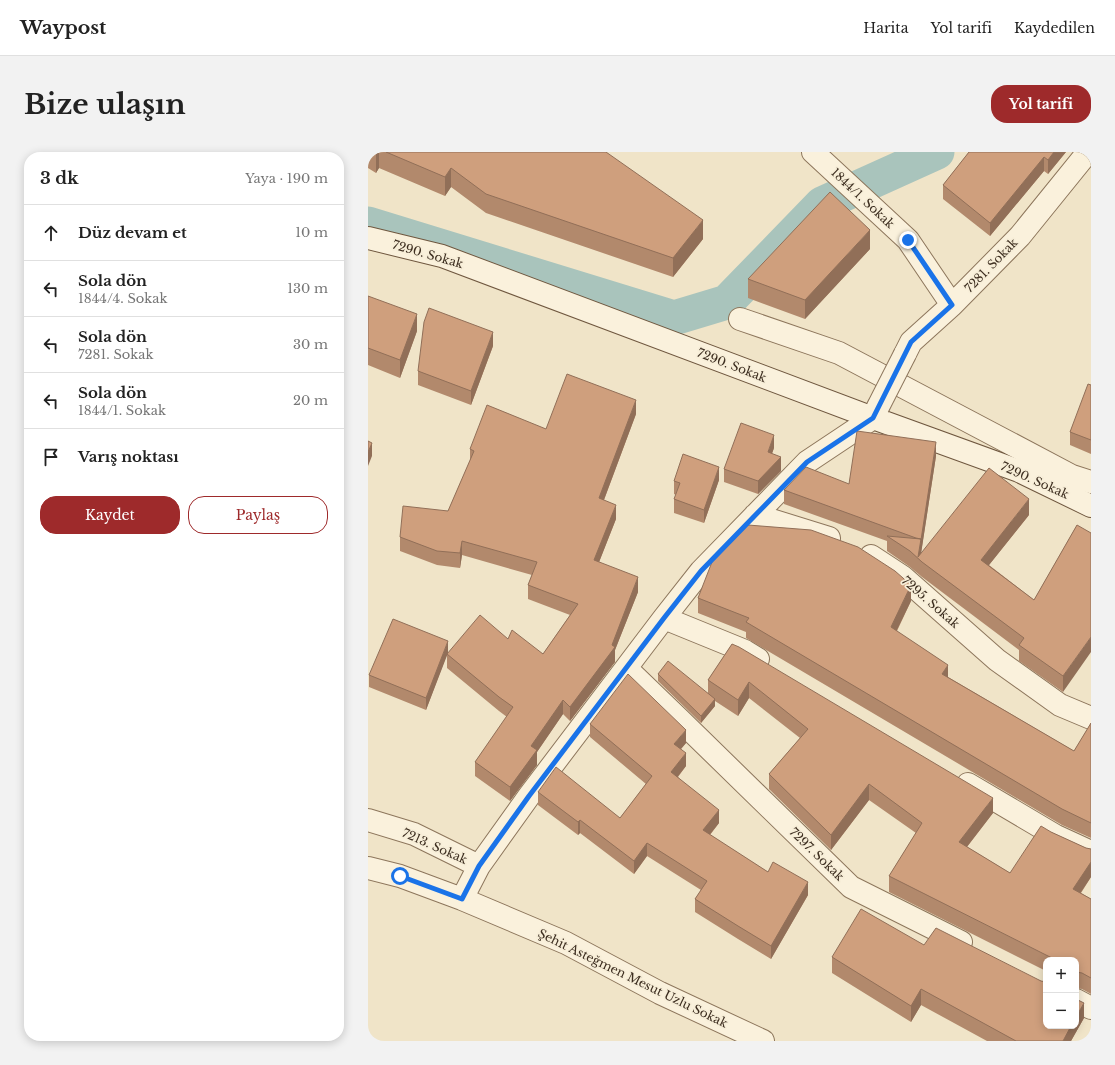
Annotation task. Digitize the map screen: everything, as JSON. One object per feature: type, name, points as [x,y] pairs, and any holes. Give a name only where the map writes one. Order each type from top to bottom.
[{"type":"street","name":"1844/1. Sokak","points":[[813,152],[908,240],[952,305]]},
{"type":"street","name":"7281. Sokak","points":[[876,413],[911,342],[952,305],[1020,236],[1088,152]]},
{"type":"street","name":"7290. Sokak","points":[[368,238],[442,256],[876,413],[1019,471],[1091,506]]},
{"type":"street","points":[[740,319],[839,353],[1072,476],[1091,482]]},
{"type":"street","points":[[462,899],[479,866],[529,796],[701,571],[807,462],[876,413]]},
{"type":"street","name":"7295. Sokak","points":[[755,515],[821,535],[864,551],[903,577],[997,660],[1060,704],[1091,718]]},
{"type":"street","points":[[664,618],[745,651],[772,667]]},
{"type":"street","name":"7297. Sokak","points":[[626,668],[851,887],[976,950]]},
{"type":"street","points":[[955,776],[1056,836],[1091,852]]},
{"type":"street","name":"7213. Sokak","points":[[368,820],[414,834],[479,866]]},
{"type":"street","name":"Şehit Asteğmen Mesut Uzlu Sokak","points":[[368,868],[400,876],[462,899],[566,942],[660,993],[763,1041]]},
{"type":"street","points":[[1079,1002],[1091,1008]]},
{"type":"building","points":[[386,152],[606,152],[703,220],[673,258],[486,194],[451,168],[445,177]]},
{"type":"building","points":[[969,152],[1054,152],[1048,160],[1044,157],[990,223],[943,185]]},
{"type":"building","points":[[830,192],[870,230],[805,300],[748,279]]},
{"type":"building","points":[[368,296],[417,314],[400,360],[368,348]]},
{"type":"building","points":[[429,308],[493,332],[471,391],[418,371],[424,322]]},
{"type":"building","points":[[567,374],[636,400],[599,498],[616,505],[594,560],[638,577],[612,645],[615,647],[570,707],[563,700],[531,746],[537,750],[510,787],[475,762],[513,707],[447,654],[480,615],[508,639],[512,630],[543,654],[578,604],[528,585],[537,562],[462,541],[460,553],[437,551],[400,537],[403,506],[448,511],[474,451],[470,449],[487,405],[546,429]]},
{"type":"building","points":[[1088,384],[1091,385],[1091,440],[1070,432]]},
{"type":"building","points":[[741,423],[774,435],[768,452],[781,457],[758,481],[724,469]]},
{"type":"building","points":[[857,431],[936,442],[921,540],[784,490],[806,467],[849,484]]},
{"type":"building","points":[[368,441],[372,443],[368,452]]},
{"type":"building","points":[[683,454],[719,467],[704,510],[674,499],[680,483],[674,481]]},
{"type":"building","points":[[989,468],[1029,499],[981,560],[1034,600],[1077,525],[1091,533],[1091,637],[1063,676],[1019,645],[1024,638],[922,562],[910,551],[887,536],[921,539],[918,557]]},
{"type":"building","points":[[748,525],[811,530],[858,547],[895,571],[911,585],[891,627],[948,665],[942,674],[1074,751],[1091,723],[1091,823],[1062,809],[746,622],[749,618],[698,598],[712,562]]},
{"type":"building","points":[[393,619],[448,641],[426,698],[369,675]]},
{"type":"building","points":[[732,644],[993,798],[959,842],[1010,873],[1041,826],[1051,832],[1091,849],[1091,862],[1073,889],[1091,899],[1091,978],[1079,972],[1079,957],[1050,957],[889,876],[922,823],[869,784],[831,835],[769,774],[808,729],[749,682],[738,700],[708,680]]},
{"type":"building","points":[[668,661],[715,699],[701,716],[658,674]]},
{"type":"building","points":[[628,674],[686,730],[674,744],[686,753],[671,772],[719,810],[703,830],[768,872],[773,862],[808,882],[771,946],[695,899],[707,881],[647,843],[634,861],[580,820],[578,822],[538,792],[556,767],[620,818],[652,776],[590,724]]},
{"type":"building","points":[[861,909],[924,945],[936,928],[1043,981],[1043,1029],[1069,1029],[1063,1041],[1016,1041],[921,989],[911,1006],[832,957]]},
{"type":"building","points":[[1079,1000],[1084,1003],[1079,1012]]},
{"type":"waterway","points":[[368,224],[674,318],[727,302],[822,204],[937,152]]},
{"type":"route","points":[[400,876],[462,899],[479,866],[529,796],[701,571],[807,462],[873,418],[911,342],[952,305],[908,240]]}]
